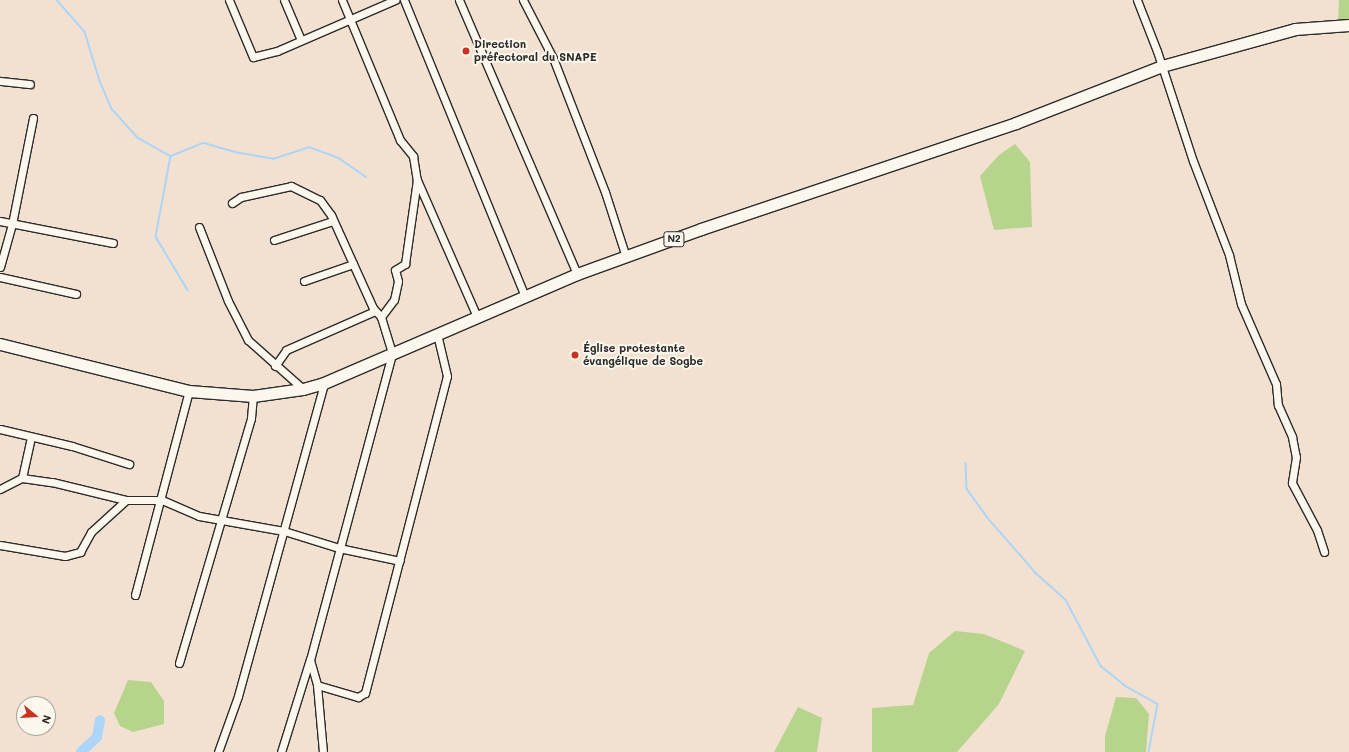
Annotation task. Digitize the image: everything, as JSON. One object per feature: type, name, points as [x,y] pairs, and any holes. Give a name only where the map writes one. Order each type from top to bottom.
[{"type":"highway","name":"N2","points":[[0,344],[189,391],[253,396],[303,389],[324,383],[577,274],[709,226],[1016,123],[1162,66],[1295,29],[1349,25]]},
{"type":"street","points":[[228,0],[253,57],[277,51],[395,0]]},
{"type":"street","points":[[284,0],[301,40]]},
{"type":"street","points":[[342,0],[400,140],[413,156],[417,180],[477,317]]},
{"type":"street","points":[[404,0],[524,296]]},
{"type":"street","points":[[459,0],[577,274]]},
{"type":"street","points":[[523,0],[552,58],[605,192],[626,257]]},
{"type":"street","points":[[1137,0],[1162,66],[1193,161],[1229,255],[1242,304],[1276,384],[1278,405],[1293,442],[1295,463],[1292,483],[1317,530],[1324,552]]},
{"type":"street","points":[[0,82],[30,84]]},
{"type":"street","points":[[0,267],[12,224],[33,118]]},
{"type":"street","points":[[381,317],[394,300],[398,281],[394,270],[405,264],[417,180]]},
{"type":"street","points":[[232,203],[242,197],[291,186],[320,200],[333,221],[375,311],[381,317],[392,354],[310,659],[281,752]]},
{"type":"street","points":[[0,221],[113,243]]},
{"type":"street","points":[[274,240],[333,221]]},
{"type":"street","points":[[198,227],[228,301],[248,340],[275,366],[303,389]]},
{"type":"street","points":[[304,281],[353,264]]},
{"type":"street","points":[[0,277],[76,294]]},
{"type":"street","points":[[275,366],[286,350],[375,311]]},
{"type":"street","points":[[317,685],[358,697],[365,693],[447,376],[437,334]]},
{"type":"street","points":[[218,752],[238,696],[324,383]]},
{"type":"street","points":[[135,595],[162,500],[189,391]]},
{"type":"street","points":[[179,663],[251,418],[253,396]]},
{"type":"street","points":[[0,429],[72,446],[128,464]]},
{"type":"street","points":[[22,478],[31,437]]},
{"type":"street","points":[[0,489],[22,478],[52,482],[126,500],[162,500],[199,516],[220,521],[284,531],[339,548],[400,561]]},
{"type":"street","points":[[0,545],[65,556],[80,552],[91,532],[126,500]]},
{"type":"street","points":[[310,659],[317,685],[323,752]]},
{"type":"green space","points":[[1339,0],[1349,0],[1349,23],[1338,24]]},
{"type":"green space","points":[[1015,144],[1030,162],[1032,227],[994,230],[980,176],[999,155]]},
{"type":"green space","points":[[955,631],[984,634],[1025,651],[999,704],[957,752],[872,752],[872,708],[913,705],[929,653]]},
{"type":"green space","points":[[128,680],[151,682],[164,701],[164,724],[133,732],[120,726],[114,713]]},
{"type":"green space","points":[[1116,697],[1136,698],[1149,714],[1146,752],[1105,752],[1105,736]]},
{"type":"green space","points":[[798,707],[822,718],[817,752],[774,752]]},
{"type":"waterway","points":[[57,0],[85,32],[100,81],[112,109],[138,138],[171,156],[204,143],[235,152],[273,159],[309,147],[339,158],[366,177]]},
{"type":"waterway","points":[[171,156],[156,237],[188,290]]},
{"type":"waterway","points":[[966,463],[967,489],[987,517],[1036,573],[1066,600],[1101,666],[1127,687],[1158,704],[1149,752]]},
{"type":"waterway","points":[[81,752],[97,737],[100,720]]},
{"type":"place","name":"Direction préfectoral du SNAPE","points":[[466,51]]},
{"type":"place","name":"Église protestante évangélique de Sogbe","points":[[575,355]]}]
